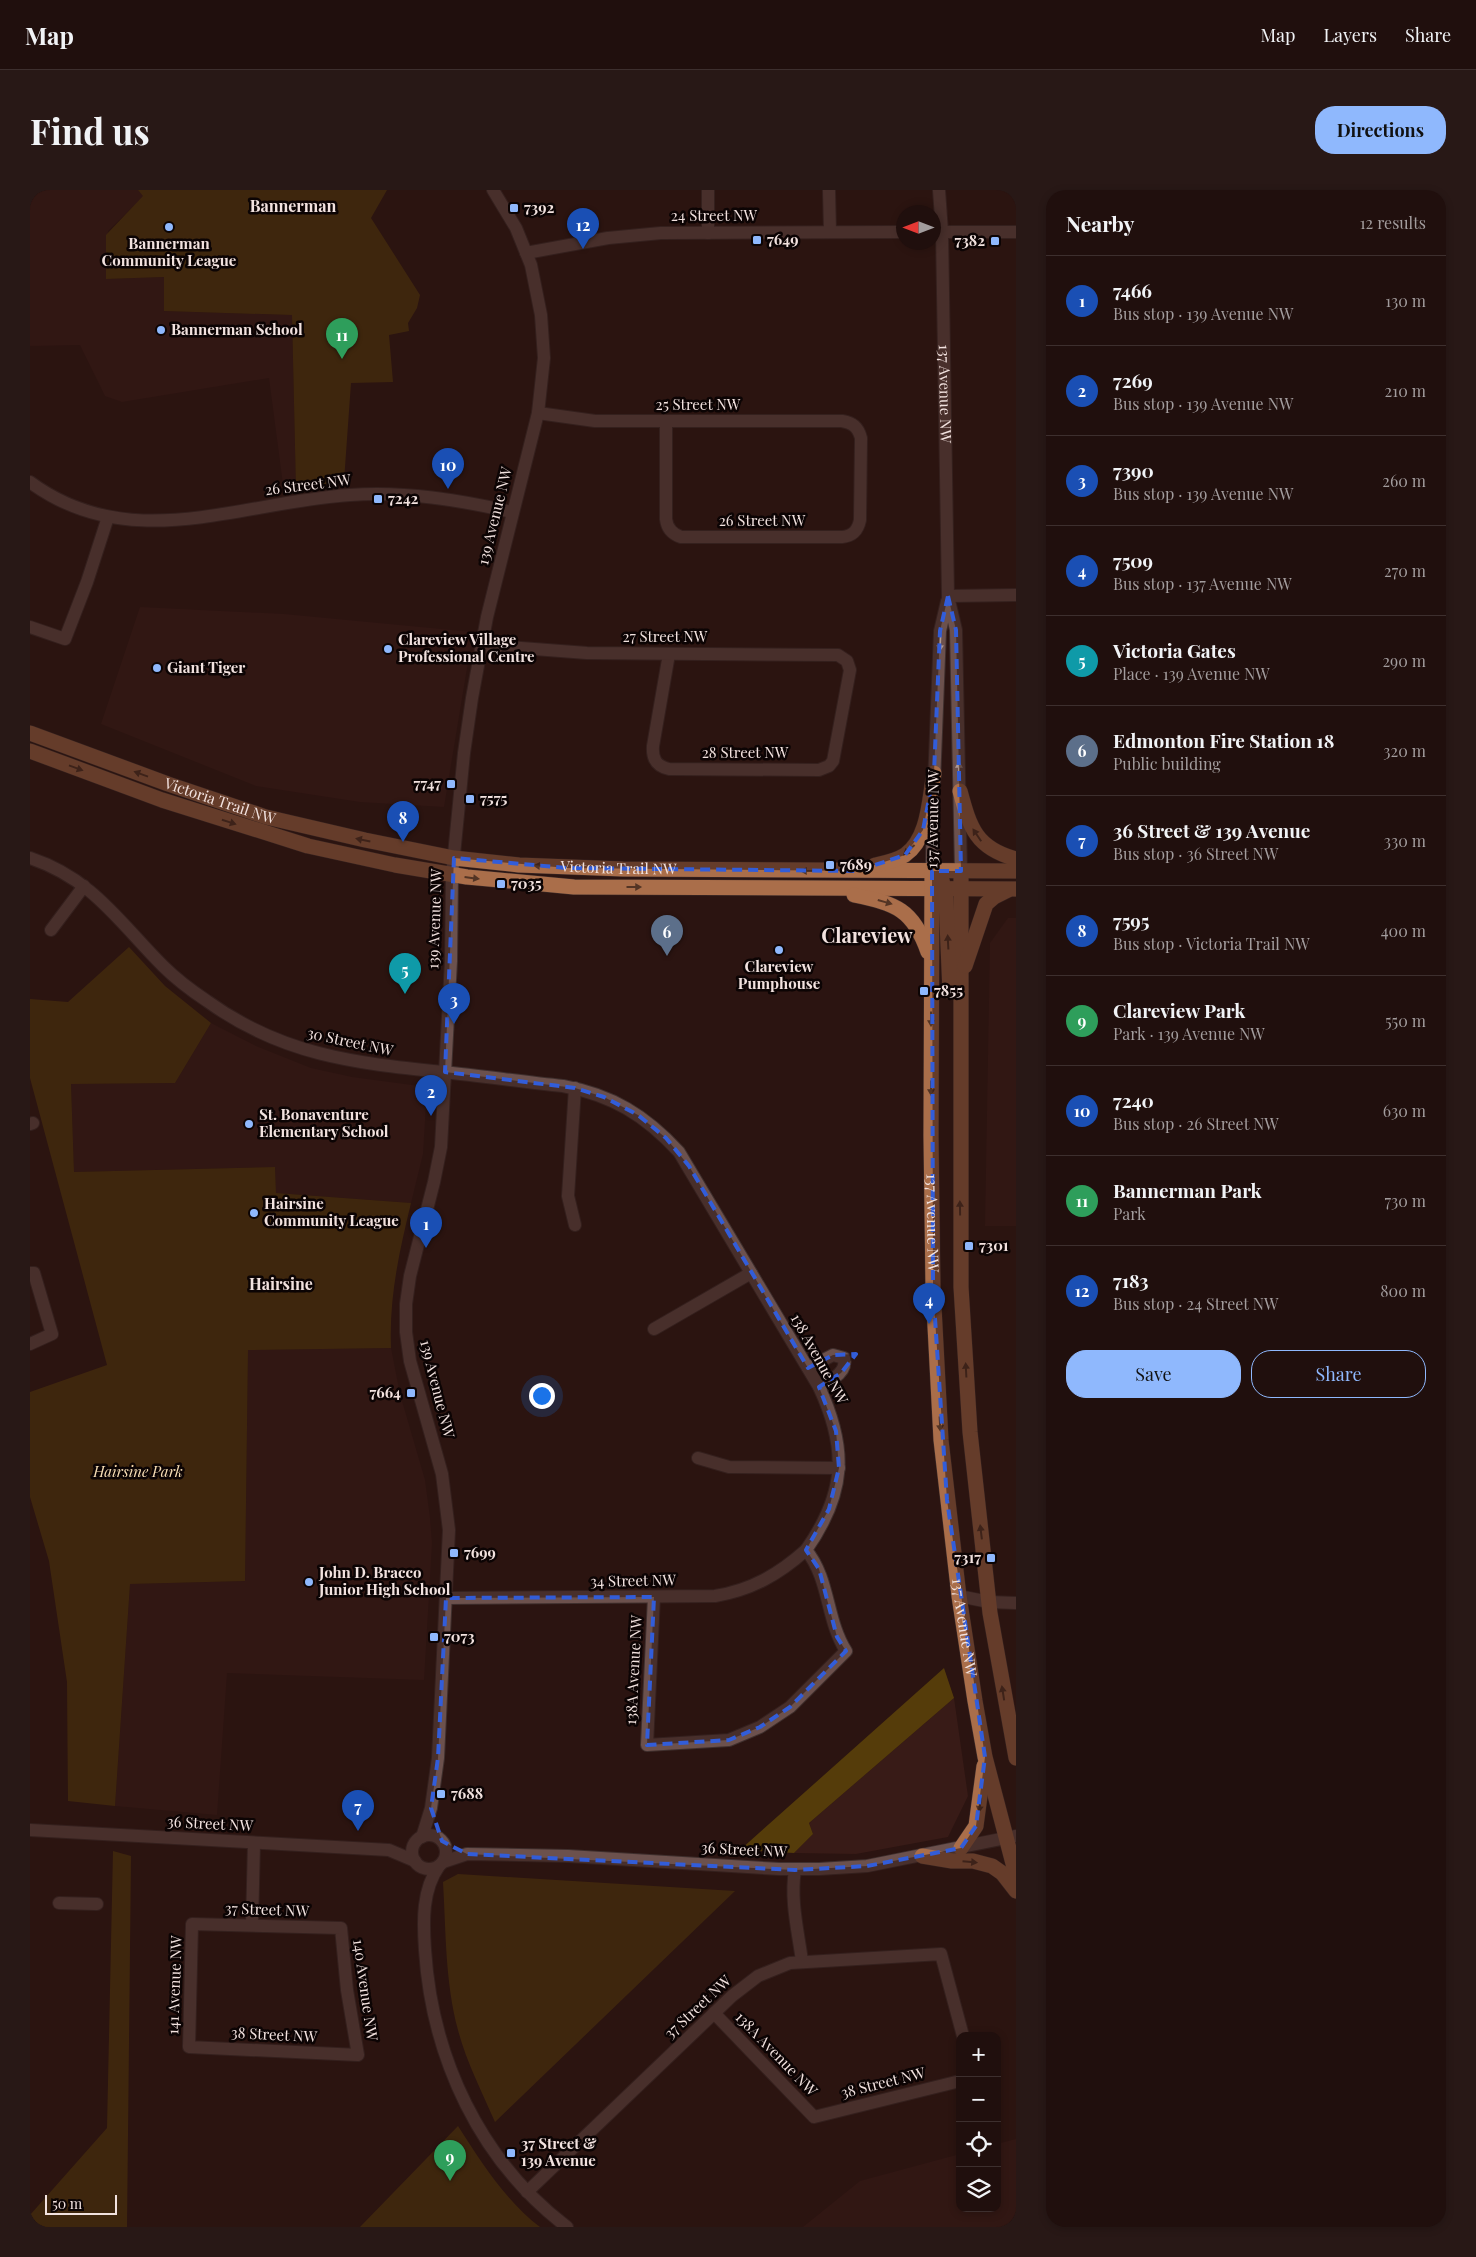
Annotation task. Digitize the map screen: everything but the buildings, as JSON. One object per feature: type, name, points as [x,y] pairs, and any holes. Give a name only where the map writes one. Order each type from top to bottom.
[{"type":"main road","name":"Victoria Trail NW","points":[[30,733],[168,784],[266,817],[454,858],[567,868],[857,871],[1016,870]]},
{"type":"main road","name":"Victoria Trail NW","points":[[30,751],[162,800],[308,846],[351,857],[452,875],[527,884],[574,887],[1013,889]]},
{"type":"main road","points":[[857,871],[898,859],[917,843],[923,830],[934,773]]},
{"type":"main road","points":[[960,791],[970,824],[980,841],[999,854],[1016,859]]},
{"type":"main road","points":[[932,871],[943,881],[938,888],[960,1095]]},
{"type":"main road","name":"137 Avenue NW","points":[[961,871],[961,1298],[970,1432],[989,1602],[1004,1701],[1016,1758]]},
{"type":"main road","points":[[820,888],[884,901],[902,910],[912,918],[921,934],[932,963]]},
{"type":"main road","name":"137 Avenue NW","points":[[938,888],[932,963],[931,1136],[933,1288],[941,1440],[959,1596],[986,1757],[1011,1837],[1016,1875]]},
{"type":"main road","points":[[960,982],[986,904],[994,897],[1013,889]]},
{"type":"main road","points":[[961,1848],[976,1826],[986,1757]]},
{"type":"main road","points":[[922,1856],[952,1861],[973,1861],[992,1866],[1002,1873],[1016,1891]]},
{"type":"street","name":"139 Avenue NW","points":[[420,1839],[431,1808],[438,1758],[449,1542],[447,1501],[438,1458],[410,1362],[406,1316],[410,1276],[438,1165],[442,1130],[451,961],[452,875],[464,752],[481,645],[512,512],[538,413],[543,372],[543,335],[537,292],[526,253],[516,228],[493,190]]},
{"type":"street","points":[[708,190],[708,233]]},
{"type":"street","points":[[829,190],[830,232]]},
{"type":"street","name":"137 Avenue NW","points":[[939,190],[939,205]]},
{"type":"street","name":"24 Street NW","points":[[526,253],[640,235],[896,232]]},
{"type":"street","points":[[941,232],[1016,232]]},
{"type":"street","name":"137 Avenue NW","points":[[938,250],[948,596],[956,630],[961,871]]},
{"type":"street","name":"25 Street NW","points":[[538,413],[594,421],[842,421],[853,424],[857,427],[861,438],[860,520],[855,532]]},
{"type":"street","name":"26 Street NW","points":[[666,421],[666,519],[670,530],[681,537],[842,537],[855,532]]},
{"type":"street","name":"26 Street NW","points":[[30,482],[60,500],[108,517],[127,521],[172,521],[324,498],[382,494],[449,499],[512,512]]},
{"type":"street","points":[[30,627],[65,639],[87,582],[108,517]]},
{"type":"street","points":[[948,596],[1016,596]]},
{"type":"street","name":"137 Avenue NW","points":[[932,871],[940,631],[948,596]]},
{"type":"street","name":"27 Street NW","points":[[481,645],[558,652],[832,654],[847,660],[850,670],[833,761]]},
{"type":"street","name":"28 Street NW","points":[[669,654],[652,752],[656,763],[669,769],[819,770],[829,766],[833,761]]},
{"type":"street","name":"30 Street NW","points":[[30,858],[58,869],[84,886],[101,900],[164,968],[208,1002],[249,1027],[300,1049],[338,1059],[378,1066],[575,1088],[604,1097],[626,1107],[650,1122],[666,1138]]},
{"type":"street","points":[[51,930],[84,886]]},
{"type":"street","points":[[575,1088],[568,1196],[575,1225]]},
{"type":"street","name":"138 Avenue NW","points":[[666,1138],[689,1166],[808,1368],[819,1387],[836,1431],[839,1468],[835,1494],[829,1509],[806,1550]]},
{"type":"street","points":[[30,1273],[34,1273],[52,1334],[30,1344]]},
{"type":"street","points":[[654,1329],[751,1273]]},
{"type":"street","points":[[808,1368],[833,1355],[844,1358],[845,1367],[841,1373],[819,1387]]},
{"type":"street","points":[[698,1458],[730,1467],[839,1468]]},
{"type":"street","name":"34 Street NW","points":[[446,1598],[715,1596],[742,1590],[773,1576],[806,1550]]},
{"type":"street","name":"138A Avenue NW","points":[[654,1597],[647,1745],[729,1740],[760,1727],[790,1707],[846,1652],[837,1637],[819,1569],[806,1550]]},
{"type":"street","points":[[959,1596],[989,1602],[1016,1602]]},
{"type":"street","name":"139 Avenue NW","points":[[431,1808],[444,1844]]},
{"type":"street","name":"36 Street NW","points":[[30,1830],[389,1850],[417,1863]]},
{"type":"street","points":[[427,1895],[413,1850],[420,1839],[433,1836],[444,1844],[446,1852],[441,1864],[431,1878],[427,1895],[425,1908],[426,1964],[435,2021],[448,2066],[481,2133],[502,2163],[527,2192],[567,2227]]},
{"type":"street","name":"36 Street NW","points":[[441,1864],[467,1854],[568,1856],[795,1870],[867,1866],[1011,1837]]},
{"type":"street","name":"36 Street NW","points":[[389,1850],[420,1839]]},
{"type":"street","points":[[252,1925],[254,1843]]},
{"type":"street","name":"36 Street NW","points":[[444,1844],[467,1854]]},
{"type":"street","points":[[417,1863],[429,1869],[441,1864]]},
{"type":"street","points":[[795,1870],[792,1886],[802,1961]]},
{"type":"street","points":[[59,1903],[97,1904]]},
{"type":"street","name":"37 Street NW","points":[[192,1924],[341,1928]]},
{"type":"street","name":"141 Avenue NW","points":[[189,2047],[192,1924]]},
{"type":"street","name":"140 Avenue NW","points":[[341,1928],[347,1990],[358,2055]]},
{"type":"street","name":"37 Street NW","points":[[527,2192],[714,2013],[758,1976],[778,1966],[802,1961],[941,1954],[962,2032]]},
{"type":"street","name":"138A Avenue NW","points":[[714,2013],[814,2118]]},
{"type":"street","name":"38 Street NW","points":[[189,2047],[358,2055]]},
{"type":"street","name":"38 Street NW","points":[[814,2118],[956,2082]]},
{"type":"highlighted area","points":[[948,596],[956,630],[961,871],[932,871],[933,1288],[947,1500],[985,1757],[976,1826],[961,1848],[867,1866],[795,1870],[467,1854],[442,1841],[431,1808],[438,1758],[446,1598],[654,1597],[647,1745],[729,1740],[760,1727],[790,1707],[846,1651],[837,1637],[819,1569],[806,1550],[829,1509],[839,1468],[836,1431],[819,1387],[841,1373],[856,1354],[833,1355],[808,1368],[689,1166],[666,1138],[638,1115],[604,1097],[575,1088],[445,1072],[454,858],[567,868],[857,871],[905,855],[923,830],[934,773],[940,631]]},
{"type":"shaded area","name":"Bannerman School","points":[[30,190],[138,190],[144,196],[108,231],[107,279],[165,277],[164,311],[292,315],[296,490],[284,492],[269,378],[122,402],[105,396],[80,345],[30,346]]},
{"type":"shaded area","points":[[140,607],[284,614],[473,632],[444,807],[360,802],[256,786],[101,724]]},
{"type":"shaded area","points":[[1008,918],[1016,918],[1016,1226],[985,1226],[990,943]]},
{"type":"shaded area","name":"St. Bonaventure Elementary School","points":[[211,1023],[256,1046],[311,1068],[352,1077],[427,1087],[423,1154],[411,1203],[276,1193],[275,1167],[74,1172],[71,1084],[175,1083]]},
{"type":"shaded area","name":"John D. Bracco Junior High School","points":[[391,1348],[400,1394],[425,1480],[430,1518],[432,1543],[424,1680],[227,1673],[217,1815],[115,1806],[130,1584],[245,1581],[248,1350]]},
{"type":"shaded area","points":[[954,1698],[968,1796],[948,1837],[856,1854],[794,1853],[813,1834],[809,1823]]},
{"type":"shaded area","points":[[1016,2139],[1016,2227],[803,2227],[860,2181],[956,2155],[956,2212],[1001,2212],[1001,2143]]},
{"type":"green space","points":[[138,190],[387,190],[371,218],[420,295],[417,308],[408,323],[409,331],[389,335],[393,382],[351,383],[344,481],[296,490],[292,315],[164,311],[164,277],[106,279],[106,235],[143,196]]},
{"type":"green space","name":"Hairsine Park","points":[[129,947],[165,986],[211,1023],[175,1083],[71,1084],[74,1172],[275,1167],[276,1193],[411,1203],[393,1293],[391,1348],[248,1350],[245,1581],[130,1584],[115,1806],[68,1801],[67,1682],[49,1561],[30,1497],[30,1392],[107,1365],[30,1078],[30,999],[68,1002]]},
{"type":"green space","points":[[944,1668],[954,1698],[809,1823],[813,1834],[794,1853],[740,1850]]},
{"type":"green space","points":[[113,1851],[131,1856],[127,2227],[30,2227],[30,2215],[107,2128]]},
{"type":"green space","points":[[458,1874],[735,1891],[495,2122],[465,2053],[458,2030],[451,1994],[443,1882]]},
{"type":"green space","points":[[458,2126],[505,2193],[540,2227],[360,2227]]},
{"type":"place","name":"7392","points":[[514,208]]},
{"type":"place","name":"Bannerman Community League","points":[[169,227]]},
{"type":"place","name":"7649","points":[[757,240]]},
{"type":"place","name":"7382","points":[[995,241]]},
{"type":"place","name":"7183","points":[[583,249]]},
{"type":"place","name":"Bannerman School","points":[[161,330]]},
{"type":"place","name":"Bannerman Park","points":[[342,359]]},
{"type":"place","name":"7240","points":[[448,489]]},
{"type":"place","name":"7242","points":[[378,499]]},
{"type":"place","name":"Clareview Village Professional Centre","points":[[388,649]]},
{"type":"place","name":"Giant Tiger","points":[[157,668]]},
{"type":"place","name":"7747","points":[[451,784]]},
{"type":"place","name":"7575","points":[[470,799]]},
{"type":"place","name":"7595","points":[[403,842]]},
{"type":"place","name":"7689","points":[[830,865]]},
{"type":"place","name":"7035","points":[[501,884]]},
{"type":"place","name":"Clareview Pumphouse","points":[[779,950]]},
{"type":"place","name":"Edmonton Fire Station 18","points":[[667,956]]},
{"type":"place","name":"7855","points":[[924,991]]},
{"type":"place","name":"Victoria Gates","points":[[405,994]]},
{"type":"place","name":"7390","points":[[454,1024]]},
{"type":"place","name":"7269","points":[[431,1116]]},
{"type":"place","name":"St. Bonaventure Elementary School","points":[[249,1124]]},
{"type":"place","name":"Hairsine Community League","points":[[254,1213]]},
{"type":"place","name":"7301","points":[[969,1246]]},
{"type":"place","name":"7466","points":[[426,1248]]},
{"type":"place","name":"7509","points":[[929,1324]]},
{"type":"place","name":"7664","points":[[411,1393]]},
{"type":"place","name":"7699","points":[[454,1553]]},
{"type":"place","name":"7317","points":[[991,1558]]},
{"type":"place","name":"John D. Bracco Junior High School","points":[[309,1582]]},
{"type":"place","name":"7073","points":[[434,1637]]},
{"type":"place","name":"7688","points":[[441,1794]]},
{"type":"place","name":"36 Street & 139 Avenue","points":[[358,1831]]},
{"type":"place","name":"37 Street & 139 Avenue","points":[[511,2153]]},
{"type":"place","name":"Clareview Park","points":[[450,2181]]},
{"type":"district","name":"Bannerman","points":[[293,206]]},
{"type":"district","name":"Clareview","points":[[867,936]]},
{"type":"district","name":"Hairsine","points":[[281,1284]]}]
